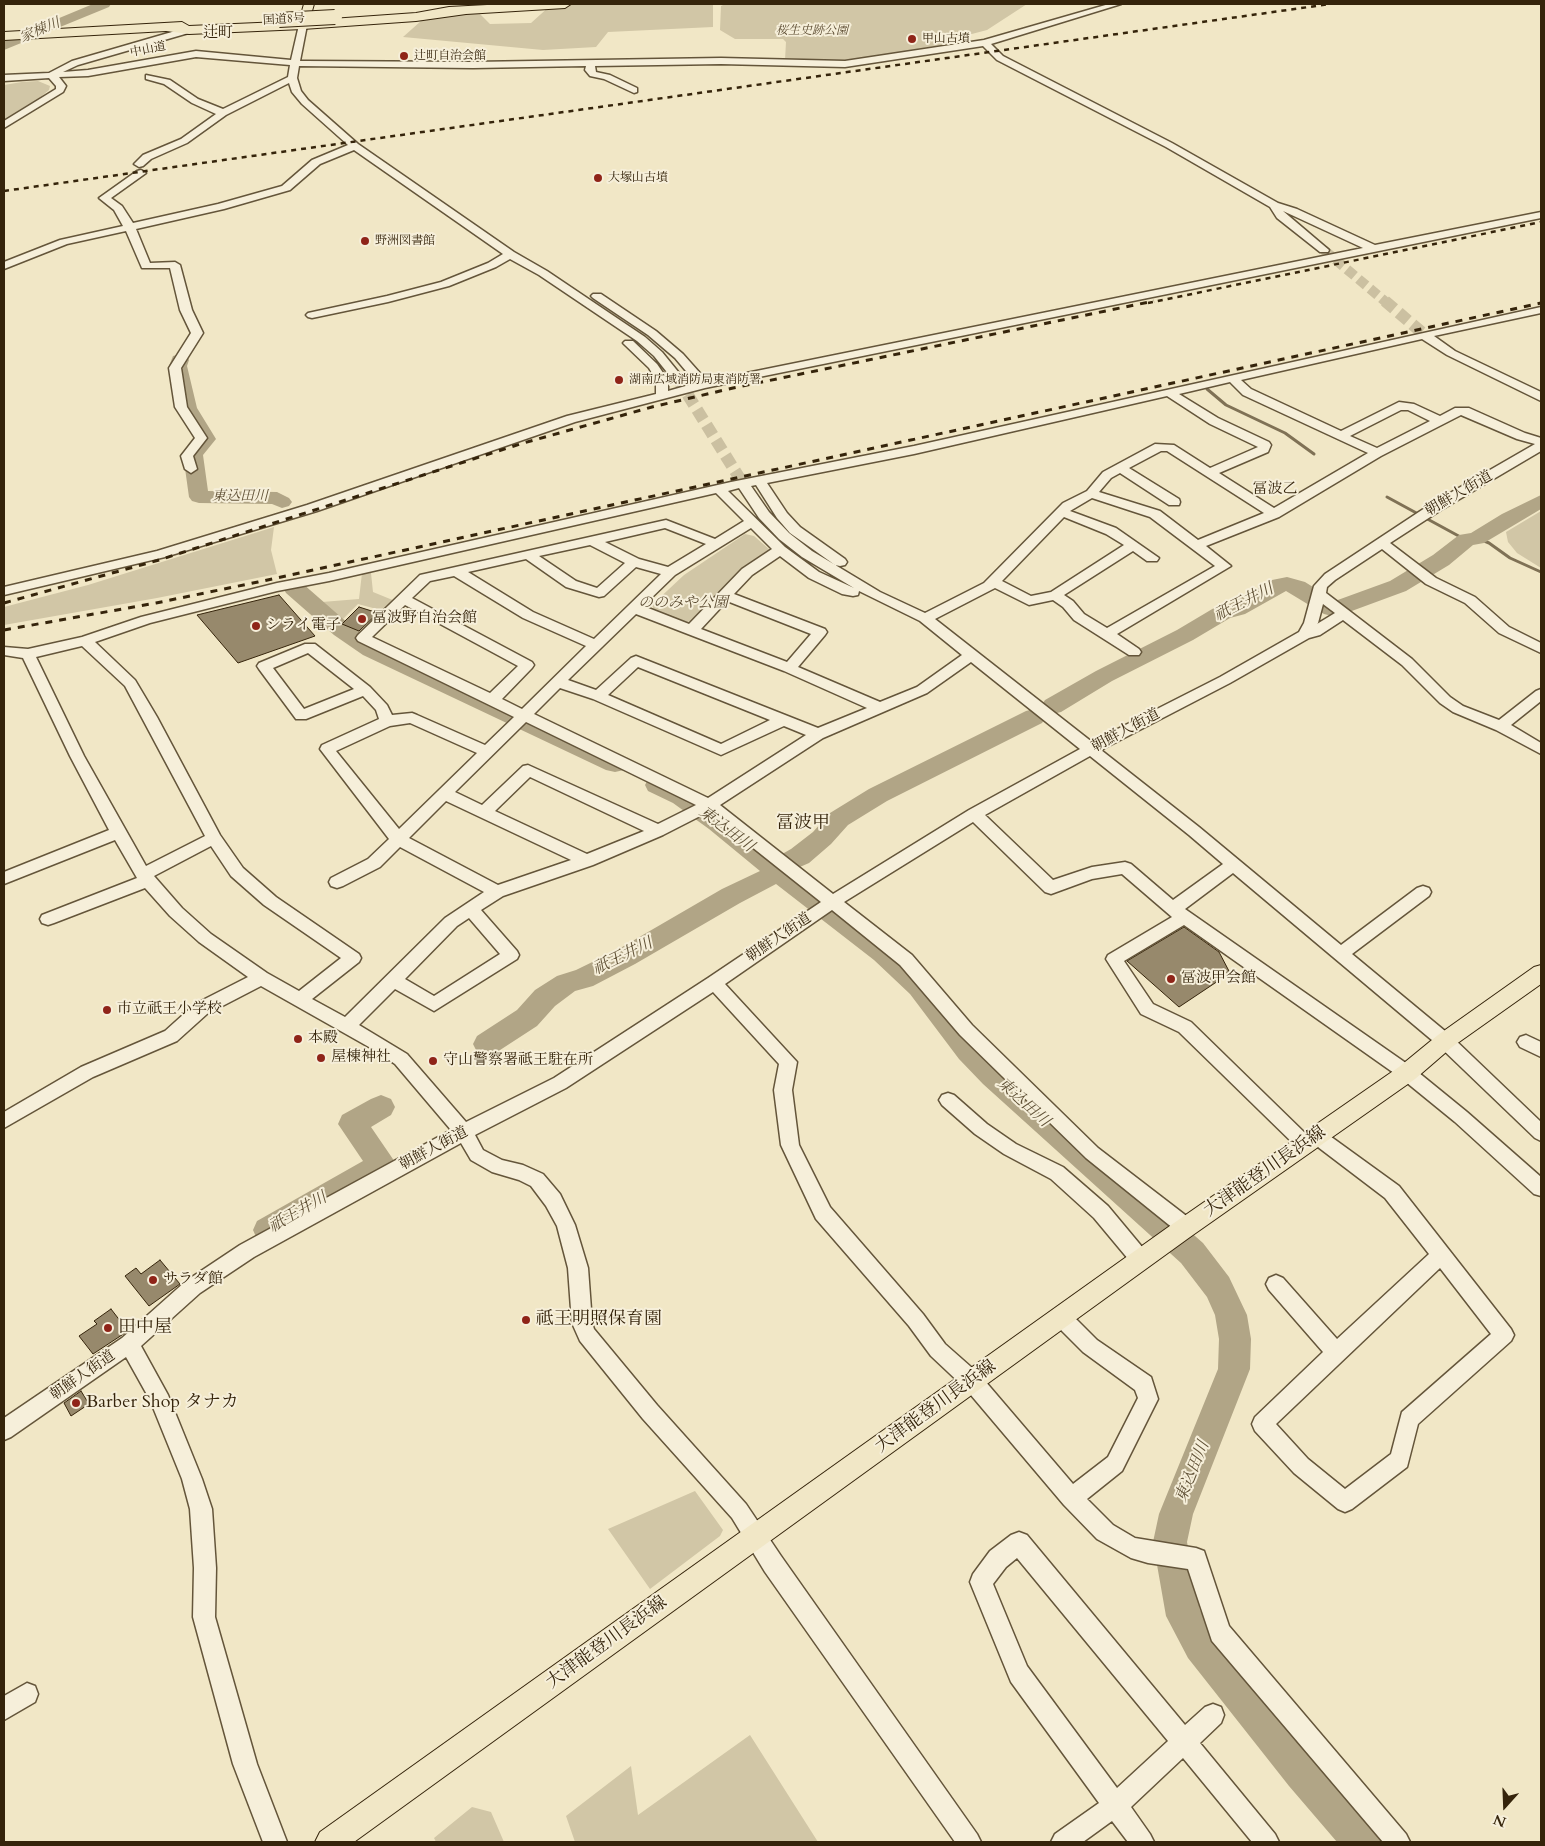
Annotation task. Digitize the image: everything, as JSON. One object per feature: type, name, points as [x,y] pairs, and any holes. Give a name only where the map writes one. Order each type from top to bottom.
[{"type":"highway","name":"国道8号","points":[[4,36],[565,4]]},
{"type":"highway","points":[[167,27],[193,21],[307,13],[416,17],[466,10]]},
{"type":"highway","points":[[167,27],[190,30],[307,13]]},
{"type":"main road","name":"大津能登川長浜線","points":[[330,1842],[1184,1229],[1407,1073],[1445,1041],[1541,973]]},
{"type":"street","points":[[1117,4],[985,43],[1000,58],[1176,148],[1274,205],[1293,211],[1374,249]]},
{"type":"street","points":[[307,13],[292,78],[297,92],[305,102],[355,146],[510,254],[543,273],[641,339],[658,354],[678,378]]},
{"type":"street","points":[[4,125],[60,90],[59,82],[52,76],[53,73],[75,63],[190,30]]},
{"type":"street","name":"中山道","points":[[4,78],[102,71],[196,54],[296,63],[473,65],[591,62],[791,62],[845,64],[985,43]]},
{"type":"street","points":[[591,62],[590,70],[593,74],[607,77],[634,90]]},
{"type":"street","points":[[148,77],[167,82],[195,101],[223,113]]},
{"type":"street","points":[[191,470],[187,456],[201,438],[181,407],[175,368],[196,333],[186,310],[175,265],[146,266],[129,226],[118,208],[104,198],[140,168],[147,157],[184,141],[223,113],[292,78]]},
{"type":"street","points":[[4,266],[64,242],[220,207],[286,188],[316,162],[355,146]]},
{"type":"street","points":[[1274,205],[1281,216],[1324,250]]},
{"type":"street","points":[[4,591],[169,551],[312,508],[571,419],[662,396],[1541,215]]},
{"type":"street","points":[[312,315],[388,299],[445,284],[492,265],[510,254]]},
{"type":"street","points":[[543,273],[574,283],[652,333],[679,356],[704,386]]},
{"type":"street","points":[[543,273],[556,293],[632,345],[653,366],[662,380],[662,396]]},
{"type":"street","points":[[4,651],[28,654],[84,641],[146,620],[277,587],[329,577],[759,480],[914,450],[1541,310]]},
{"type":"street","points":[[1421,337],[1436,351],[1463,365],[1490,375],[1502,376],[1541,397]]},
{"type":"street","points":[[1234,379],[1247,392],[1377,453]]},
{"type":"street","points":[[1170,393],[1214,421],[1265,445],[1264,449],[1209,473]]},
{"type":"street","points":[[1341,436],[1400,406],[1410,407],[1440,421]]},
{"type":"street","points":[[1196,546],[1274,514],[1377,453],[1459,412],[1465,411],[1541,442]]},
{"type":"street","name":"朝鮮人街道","points":[[4,1430],[129,1344],[193,1287],[247,1251],[464,1132],[560,1083],[714,983],[826,906],[974,814],[1185,699],[1225,680],[1304,635],[1311,624],[1321,586],[1330,577],[1436,507],[1541,446]]},
{"type":"street","points":[[925,618],[989,586],[1068,506],[1091,494],[1107,475],[1159,447],[1170,448],[1274,514]]},
{"type":"street","points":[[1120,468],[1174,502]]},
{"type":"street","points":[[759,480],[782,515],[795,530],[864,577],[875,595]]},
{"type":"street","points":[[745,487],[764,515],[784,536],[814,558],[875,595],[925,618],[1092,749],[1234,864],[1445,1041],[1541,1133]]},
{"type":"street","points":[[719,489],[780,550],[814,575],[847,591],[875,595]]},
{"type":"street","points":[[1091,494],[1155,514],[1224,566],[1106,634]]},
{"type":"street","points":[[1062,512],[1111,531],[1152,558]]},
{"type":"street","points":[[337,882],[374,863],[670,572],[752,522]]},
{"type":"street","points":[[716,544],[666,524],[425,578],[363,638],[523,717],[709,805],[826,906],[906,960],[971,1036],[1092,1153],[1184,1229]]},
{"type":"street","points":[[593,541],[634,562],[670,572]]},
{"type":"street","points":[[1381,542],[1431,581],[1470,600],[1504,630],[1541,649]]},
{"type":"street","points":[[994,582],[1029,601],[1055,595],[1133,545]]},
{"type":"street","points":[[690,630],[746,572],[780,550]]},
{"type":"street","points":[[528,555],[571,584],[599,593],[634,562]]},
{"type":"street","points":[[456,571],[528,615],[596,645]]},
{"type":"street","points":[[725,595],[820,632],[789,668]]},
{"type":"street","points":[[1055,595],[1068,604],[1079,617],[1134,652]]},
{"type":"street","points":[[1317,598],[1340,610],[1407,662],[1444,700],[1458,709],[1500,726],[1541,749]]},
{"type":"street","points":[[403,600],[527,665],[490,700]]},
{"type":"street","points":[[634,608],[789,668],[878,707]]},
{"type":"street","points":[[1304,635],[1315,632],[1340,610]]},
{"type":"street","points":[[84,641],[130,683],[214,838],[236,872],[270,900],[353,958],[299,1000]]},
{"type":"street","points":[[365,690],[301,716],[264,666],[310,648],[365,690],[382,708],[387,721]]},
{"type":"street","points":[[28,654],[118,832],[146,877],[176,912],[205,938],[261,978],[382,1046],[401,1060],[464,1132],[477,1155],[498,1167],[523,1173],[537,1180],[553,1200],[566,1225],[578,1268],[582,1323],[587,1335],[650,1412],[739,1511],[969,1842]]},
{"type":"street","points":[[346,1027],[451,922],[470,908],[497,892],[587,861],[658,831],[709,805],[818,734],[922,690],[971,655]]},
{"type":"street","points":[[598,696],[636,661],[818,734]]},
{"type":"street","points":[[558,682],[598,696],[721,750],[783,720]]},
{"type":"street","points":[[1500,726],[1541,694]]},
{"type":"street","points":[[492,747],[412,718],[387,721],[327,749],[398,839],[497,892]]},
{"type":"street","points":[[484,812],[528,770],[658,831]]},
{"type":"street","points":[[445,794],[587,861]]},
{"type":"street","points":[[974,814],[1051,888],[1060,882],[1092,873],[1125,868],[1178,913],[1407,1073],[1461,1117],[1541,1188]]},
{"type":"street","points":[[4,878],[118,832]]},
{"type":"street","points":[[48,920],[146,877],[214,838]]},
{"type":"street","points":[[1234,864],[1178,913],[1114,958],[1147,1009],[1185,1027],[1311,1140],[1392,1192],[1441,1254],[1504,1335],[1409,1419],[1400,1460],[1345,1502],[1301,1466],[1262,1424],[1441,1254]]},
{"type":"street","points":[[1342,954],[1423,892]]},
{"type":"street","points":[[393,980],[434,1004],[511,955],[470,908]]},
{"type":"street","points":[[4,1121],[86,1072],[171,1036],[201,1009],[261,978]]},
{"type":"street","points":[[714,983],[788,1062],[784,1090],[790,1145],[823,1213],[916,1320],[938,1350],[972,1381],[1071,1498],[1105,1532],[1131,1547],[1148,1552],[1196,1559],[1220,1633],[1398,1842]]},
{"type":"street","points":[[948,1100],[981,1129],[1010,1150],[1058,1173],[1149,1254]]},
{"type":"street","points":[[1276,1284],[1336,1353]]},
{"type":"street","points":[[1061,1317],[1090,1346],[1144,1384],[1148,1399],[1116,1464],[1071,1498]]},
{"type":"street","points":[[129,1344],[158,1396],[192,1479],[201,1509],[205,1568],[204,1617],[245,1764],[275,1842]]},
{"type":"street","points":[[1142,1842],[1019,1674],[981,1582],[998,1559],[1019,1543],[1267,1842]]},
{"type":"street","points":[[4,1709],[27,1694]]},
{"type":"street","points":[[1063,1842],[1114,1806],[1213,1715]]},
{"type":"green space","points":[[713,4],[713,27],[608,32],[596,47],[543,50],[403,37],[421,21],[478,12],[490,24],[531,23],[551,5]]},
{"type":"green space","name":"桜生史跡公園","points":[[725,4],[1027,4],[987,30],[968,35],[966,41],[852,60],[785,60],[786,42],[783,39],[735,39],[720,30],[721,6]]},
{"type":"green space","points":[[38,81],[50,86],[49,90],[30,106],[4,122],[4,85]]},
{"type":"green space","points":[[1541,511],[1541,568],[1517,553],[1508,542],[1506,532]]},
{"type":"green space","points":[[274,527],[271,550],[277,574],[157,598],[4,625],[4,607],[88,585]]},
{"type":"green space","name":"ののみや公園","points":[[745,534],[754,536],[770,550],[769,555],[695,621],[687,622],[654,610],[652,605],[684,575]]},
{"type":"green space","points":[[362,573],[371,573],[373,592],[395,601],[384,611],[358,604],[342,620],[322,602],[359,599]]},
{"type":"green space","points":[[695,1491],[723,1530],[720,1536],[650,1589],[608,1529]]},
{"type":"green space","points":[[750,1735],[818,1842],[575,1842],[566,1816],[631,1766],[638,1815]]},
{"type":"green space","points":[[472,1807],[491,1812],[504,1842],[436,1842],[434,1838]]},
{"type":"building","name":"シライ電子","points":[[279,595],[315,636],[238,663],[197,615]]},
{"type":"building","name":"冨波野自治会館","points":[[359,607],[378,613],[359,631],[342,624]]},
{"type":"building","name":"冨波甲会館","points":[[1184,927],[1219,952],[1230,973],[1179,1007],[1127,961]]},
{"type":"building","name":"サラダ館","points":[[160,1260],[180,1284],[149,1306],[125,1276],[136,1268],[141,1274]]},
{"type":"building","name":"田中屋","points":[[111,1309],[128,1331],[93,1354],[79,1336],[97,1324],[94,1321]]},
{"type":"building","name":"Barber Shop タナカ","points":[[81,1391],[89,1404],[71,1416],[64,1403]]},
{"type":"waterway","name":"家棟川","points":[[4,46],[104,4]]},
{"type":"waterway","name":"東込田川","points":[[180,360],[178,366],[187,408],[206,439],[193,454],[199,497],[277,498],[282,502]]},
{"type":"waterway","points":[[1207,389],[1226,405],[1285,433],[1314,454]]},
{"type":"waterway","points":[[1387,497],[1466,540]]},
{"type":"waterway","name":"祇王井川","points":[[1053,706],[1104,676],[1185,635],[1222,613],[1237,609],[1280,585],[1287,584],[1297,587],[1332,609],[1341,607],[1398,586],[1441,560],[1466,540],[1477,538],[1541,501]]},
{"type":"waterway","points":[[1477,538],[1489,543],[1510,558],[1541,572]]},
{"type":"waterway","name":"東込田川","points":[[294,588],[342,630],[371,650],[615,764]]},
{"type":"waterway","name":"祇王井川","points":[[786,863],[800,856],[822,838],[839,819],[878,795],[1034,717]]},
{"type":"waterway","name":"東込田川","points":[[657,785],[682,797],[718,823],[810,898],[883,953],[920,987],[969,1051],[993,1076],[1192,1253],[1218,1287],[1231,1315],[1235,1339],[1234,1369],[1176,1514],[1170,1542],[1184,1616],[1201,1645],[1302,1773],[1362,1842]]},
{"type":"waterway","name":"祇王井川","points":[[487,1044],[527,1018],[545,998],[567,983],[583,979],[626,957],[731,896],[766,879]]},
{"type":"waterway","name":"祇王井川","points":[[268,1230],[382,1165],[352,1124],[381,1107]]},
{"type":"tunnel","points":[[1324,250],[1387,303]]},
{"type":"tunnel","points":[[1385,301],[1426,336]]},
{"type":"tunnel","points":[[678,379],[745,487]]},
{"type":"railway","points":[[4,191],[1330,4]]},
{"type":"railway","points":[[1148,303],[1541,222]]},
{"type":"railway","points":[[4,603],[159,560],[520,444],[652,407],[733,388],[1154,301]]},
{"type":"railway","points":[[4,630],[156,603],[258,582],[1541,303]]},
{"type":"place","name":"甲山古墳","points":[[912,39]]},
{"type":"place","name":"辻町自治会館","points":[[404,56]]},
{"type":"place","name":"大塚山古墳","points":[[598,178]]},
{"type":"place","name":"野洲図書館","points":[[365,241]]},
{"type":"place","name":"湖南広域消防局東消防署","points":[[619,380]]},
{"type":"place","name":"冨波野自治会館","points":[[362,619]]},
{"type":"place","name":"シライ電子","points":[[256,626]]},
{"type":"place","name":"冨波甲会館","points":[[1171,979]]},
{"type":"place","name":"市立祇王小学校","points":[[107,1010]]},
{"type":"place","name":"本殿","points":[[298,1039]]},
{"type":"place","name":"屋棟神社","points":[[321,1058]]},
{"type":"place","name":"守山警察署祗王駐在所","points":[[433,1061]]},
{"type":"place","name":"サラダ館","points":[[153,1280]]},
{"type":"place","name":"祗王明照保育園","points":[[526,1320]]},
{"type":"place","name":"田中屋","points":[[108,1328]]},
{"type":"place","name":"Barber Shop タナカ","points":[[76,1403]]},
{"type":"district","name":"辻町","points":[[218,34]]},
{"type":"district","name":"冨波乙","points":[[1275,490]]},
{"type":"district","name":"冨波甲","points":[[803,824]]}]
